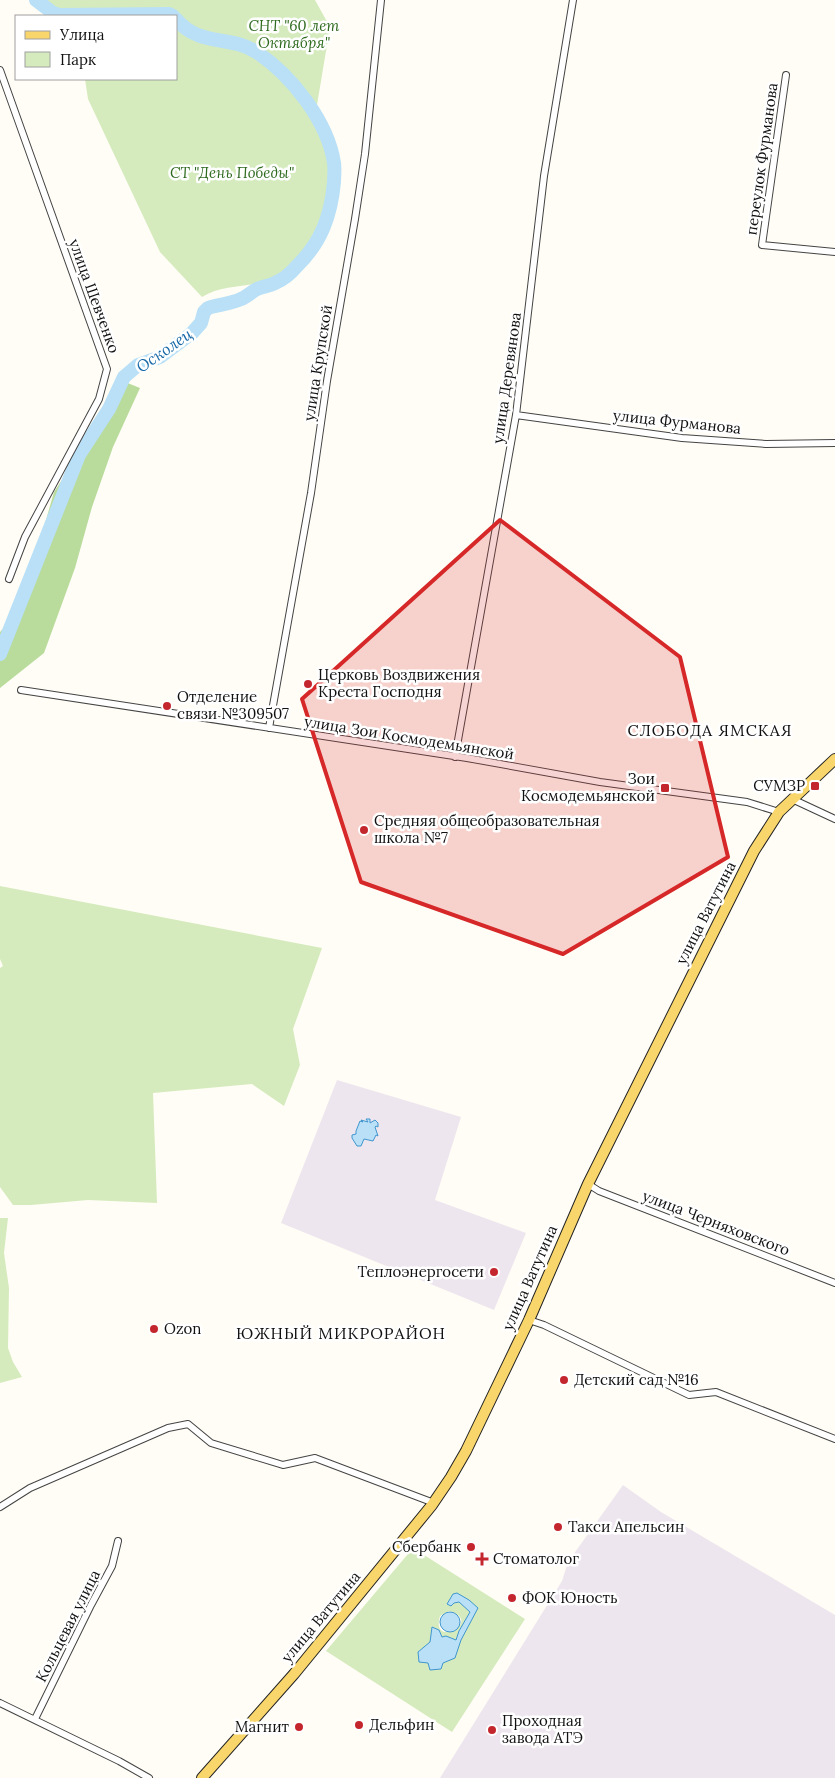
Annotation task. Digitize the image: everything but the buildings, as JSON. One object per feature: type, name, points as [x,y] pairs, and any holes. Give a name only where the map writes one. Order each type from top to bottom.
[{"type":"main road","name":"улица Ватутина","points":[[202,1778],[294,1674],[434,1503],[451,1477],[466,1451],[529,1320],[588,1184],[754,851],[779,812],[835,759]]},
{"type":"street","name":"улица Крупской","points":[[269,728],[311,493],[327,381],[355,218],[366,145],[381,0]]},
{"type":"street","name":"улица Деревянова","points":[[455,757],[516,415],[544,176],[573,0]]},
{"type":"street","name":"улица Шевченко","points":[[0,70],[107,369],[98,399],[25,537],[9,579]]},
{"type":"street","name":"переулок Фурманова","points":[[786,75],[762,246],[835,252]]},
{"type":"street","name":"улица Фурманова","points":[[516,415],[682,438],[766,444],[835,443]]},
{"type":"street","name":"улица Зои Космодемьянской","points":[[21,690],[455,757],[600,782],[747,802],[779,812]]},
{"type":"street","points":[[792,799],[835,819]]},
{"type":"street","name":"улица Черняховского","points":[[588,1184],[599,1191],[835,1283]]},
{"type":"street","points":[[529,1320],[544,1325],[689,1395],[716,1392],[835,1439]]},
{"type":"street","points":[[0,1506],[30,1488],[168,1428],[188,1424],[211,1443],[283,1465],[315,1458],[434,1503]]},
{"type":"street","name":"Кольцевая улица","points":[[34,1719],[112,1566],[118,1541]]},
{"type":"street","points":[[0,1703],[119,1761],[149,1778]]},
{"type":"highlighted area","points":[[500,520],[680,657],[728,857],[563,954],[361,882],[302,699]]},
{"type":"shaded area","points":[[337,1080],[461,1117],[435,1200],[526,1233],[494,1310],[281,1223]]},
{"type":"shaded area","points":[[623,1485],[661,1512],[835,1615],[835,1778],[440,1778],[562,1581],[568,1562]]},
{"type":"green space","name":"СНТ \"60 лет Октября\"","points":[[38,0],[315,0],[330,27],[316,111],[292,78],[272,59],[236,40],[196,32],[184,25],[178,19],[178,15],[174,15],[171,12],[59,14]]},
{"type":"green space","name":"СТ \"День Победы\"","points":[[178,23],[193,35],[255,53],[272,66],[303,100],[318,122],[330,152],[332,183],[330,198],[320,228],[312,242],[287,272],[273,281],[223,289],[202,297],[160,252],[88,99],[85,80],[178,80]]},
{"type":"green space","points":[[120,380],[140,388],[113,447],[92,507],[75,568],[44,653],[0,688],[0,632],[10,621],[17,609],[38,548],[54,492],[79,454],[94,423]]},
{"type":"green space","points":[[0,886],[322,948],[293,1029],[300,1065],[284,1106],[252,1084],[153,1093],[157,1203],[88,1200],[13,1205],[0,1187],[0,968],[3,966],[0,959]]},
{"type":"green space","points":[[0,1218],[8,1218],[4,1253],[9,1288],[8,1348],[13,1362],[22,1377],[0,1383]]},
{"type":"green space","points":[[413,1548],[525,1619],[452,1732],[326,1651]],"holes":[[[449,1611],[459,1615],[461,1621],[459,1626],[448,1632],[442,1631],[439,1626],[440,1616]]]},
{"type":"water","points":[[366,1119],[370,1119],[370,1123],[375,1120],[378,1123],[378,1127],[375,1127],[378,1136],[376,1135],[373,1141],[364,1139],[361,1146],[357,1146],[352,1135],[356,1134],[360,1121],[363,1122],[361,1120],[368,1122]]},
{"type":"water","points":[[457,1593],[478,1608],[461,1640],[455,1658],[443,1663],[441,1669],[430,1670],[428,1663],[419,1662],[418,1652],[430,1642],[432,1627],[439,1630],[442,1637],[446,1636],[456,1640],[470,1612],[459,1602],[451,1606],[447,1604],[453,1594]]},
{"type":"water","points":[[446,1612],[454,1612],[460,1618],[460,1626],[454,1632],[446,1632],[440,1626],[440,1618]]},
{"type":"waterway","name":"Осколец","points":[[36,0],[53,13],[59,15]]},
{"type":"waterway","name":"Осколец","points":[[59,15],[171,15]]},
{"type":"waterway","name":"Осколец","points":[[0,654],[79,455],[109,409],[124,377],[138,365],[160,357],[192,333],[201,323],[204,312],[208,308],[237,301],[257,289],[281,280],[305,258],[318,239],[327,218],[333,194],[334,163],[324,132],[306,101],[283,74],[258,53],[247,47],[195,34],[178,21]]},
{"type":"place","name":"Церковь Воздвижения Креста Господня","points":[[308,684]]},
{"type":"place","name":"Отделение связи №309507","points":[[167,706]]},
{"type":"place","name":"СУМЗР","points":[[815,786]]},
{"type":"place","name":"Зои Космодемьянской","points":[[665,788]]},
{"type":"place","name":"Средняя общеобразовательная школа №7","points":[[364,830]]},
{"type":"place","name":"Теплоэнергосети","points":[[494,1272]]},
{"type":"place","name":"Ozon","points":[[154,1329]]},
{"type":"place","name":"Детский сад №16","points":[[564,1380]]},
{"type":"place","name":"Такси Апельсин","points":[[558,1527]]},
{"type":"place","name":"Сбербанк","points":[[471,1547]]},
{"type":"place","name":"Стоматолог","points":[[482,1559]]},
{"type":"place","name":"ФОК Юность","points":[[512,1598]]},
{"type":"place","name":"Дельфин","points":[[359,1725]]},
{"type":"place","name":"Магнит","points":[[299,1727]]},
{"type":"place","name":"Проходная завода АТЭ","points":[[492,1730]]},
{"type":"district","name":"СЛОБОДА ЯМСКАЯ","points":[[710,730]]},
{"type":"district","name":"ЮЖНЫЙ МИКРОРАЙОН","points":[[341,1333]]}]
